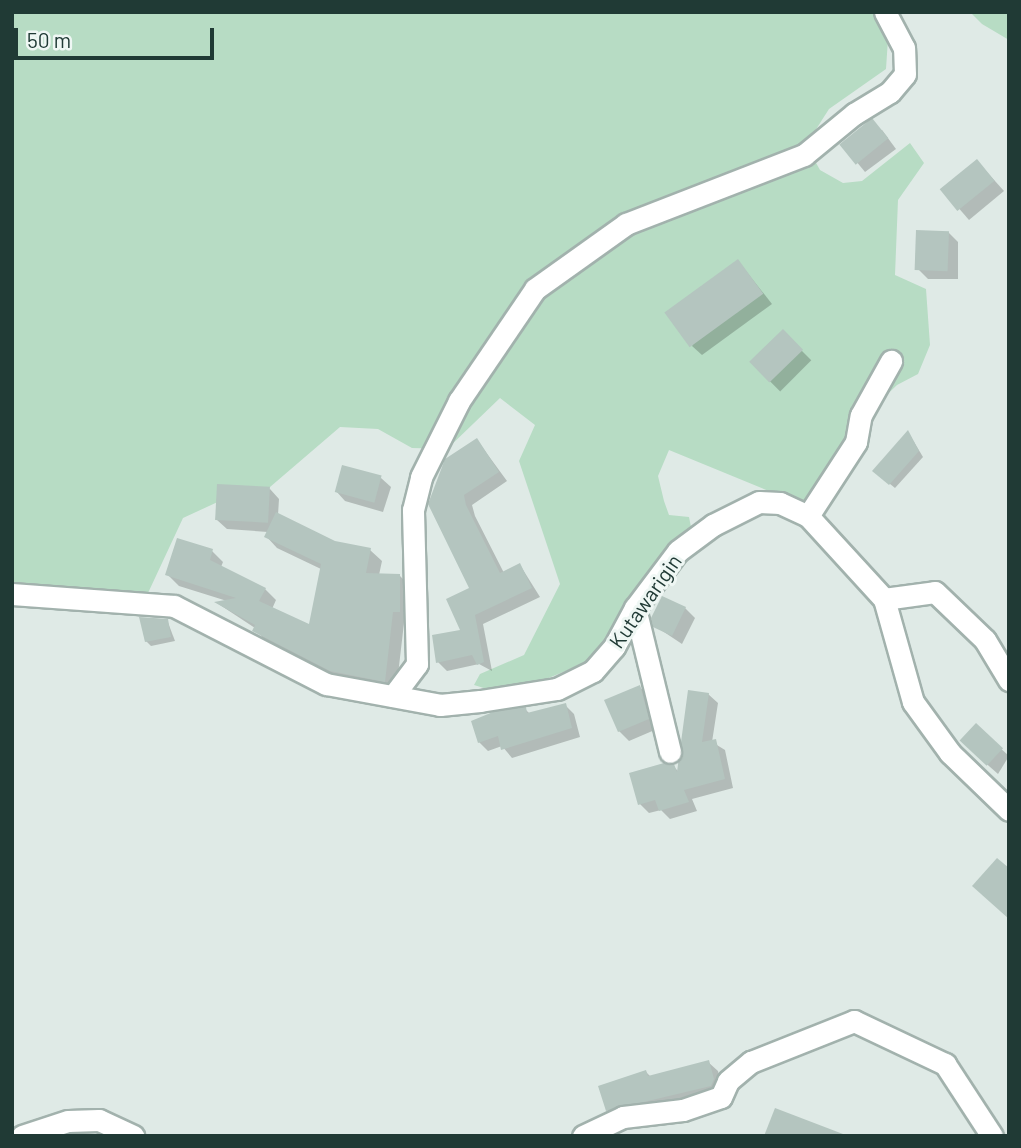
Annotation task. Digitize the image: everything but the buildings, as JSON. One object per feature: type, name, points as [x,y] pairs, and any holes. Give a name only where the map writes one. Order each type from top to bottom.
[{"type":"street","points":[[393,696],[417,664],[413,510],[421,477],[460,401],[535,289],[626,223],[804,155],[854,114],[890,92],[905,74],[904,48],[885,12]]},
{"type":"street","points":[[808,516],[856,442],[861,415],[891,361]]},
{"type":"street","name":"Kutawarigin","points":[[12,594],[174,606],[326,684],[440,705],[558,689],[593,671],[614,648],[635,608],[678,551],[713,525],[759,502],[780,503],[808,516],[884,599],[913,702],[950,753],[1009,810]]},
{"type":"street","points":[[884,599],[935,592],[985,640],[1009,680]]},
{"type":"street","points":[[635,608],[670,752]]},
{"type":"street","points":[[583,1136],[623,1117],[683,1110],[721,1097],[728,1081],[751,1062],[854,1021],[945,1064],[992,1136]]},
{"type":"street","points":[[22,1136],[68,1121],[99,1120],[134,1136]]},
{"type":"green space","points":[[12,12],[899,12],[888,39],[886,69],[829,109],[806,145],[820,170],[843,183],[862,181],[910,143],[924,163],[898,200],[895,275],[926,289],[930,345],[918,374],[897,385],[874,407],[805,506],[669,450],[658,476],[664,501],[669,515],[689,517],[691,527],[590,661],[546,679],[487,689],[474,685],[480,674],[524,655],[560,584],[519,461],[535,425],[500,398],[447,449],[412,448],[378,429],[340,427],[270,487],[235,494],[183,518],[148,593],[12,582]]},
{"type":"green space","points":[[970,12],[1009,12],[1009,40],[982,24]]}]
